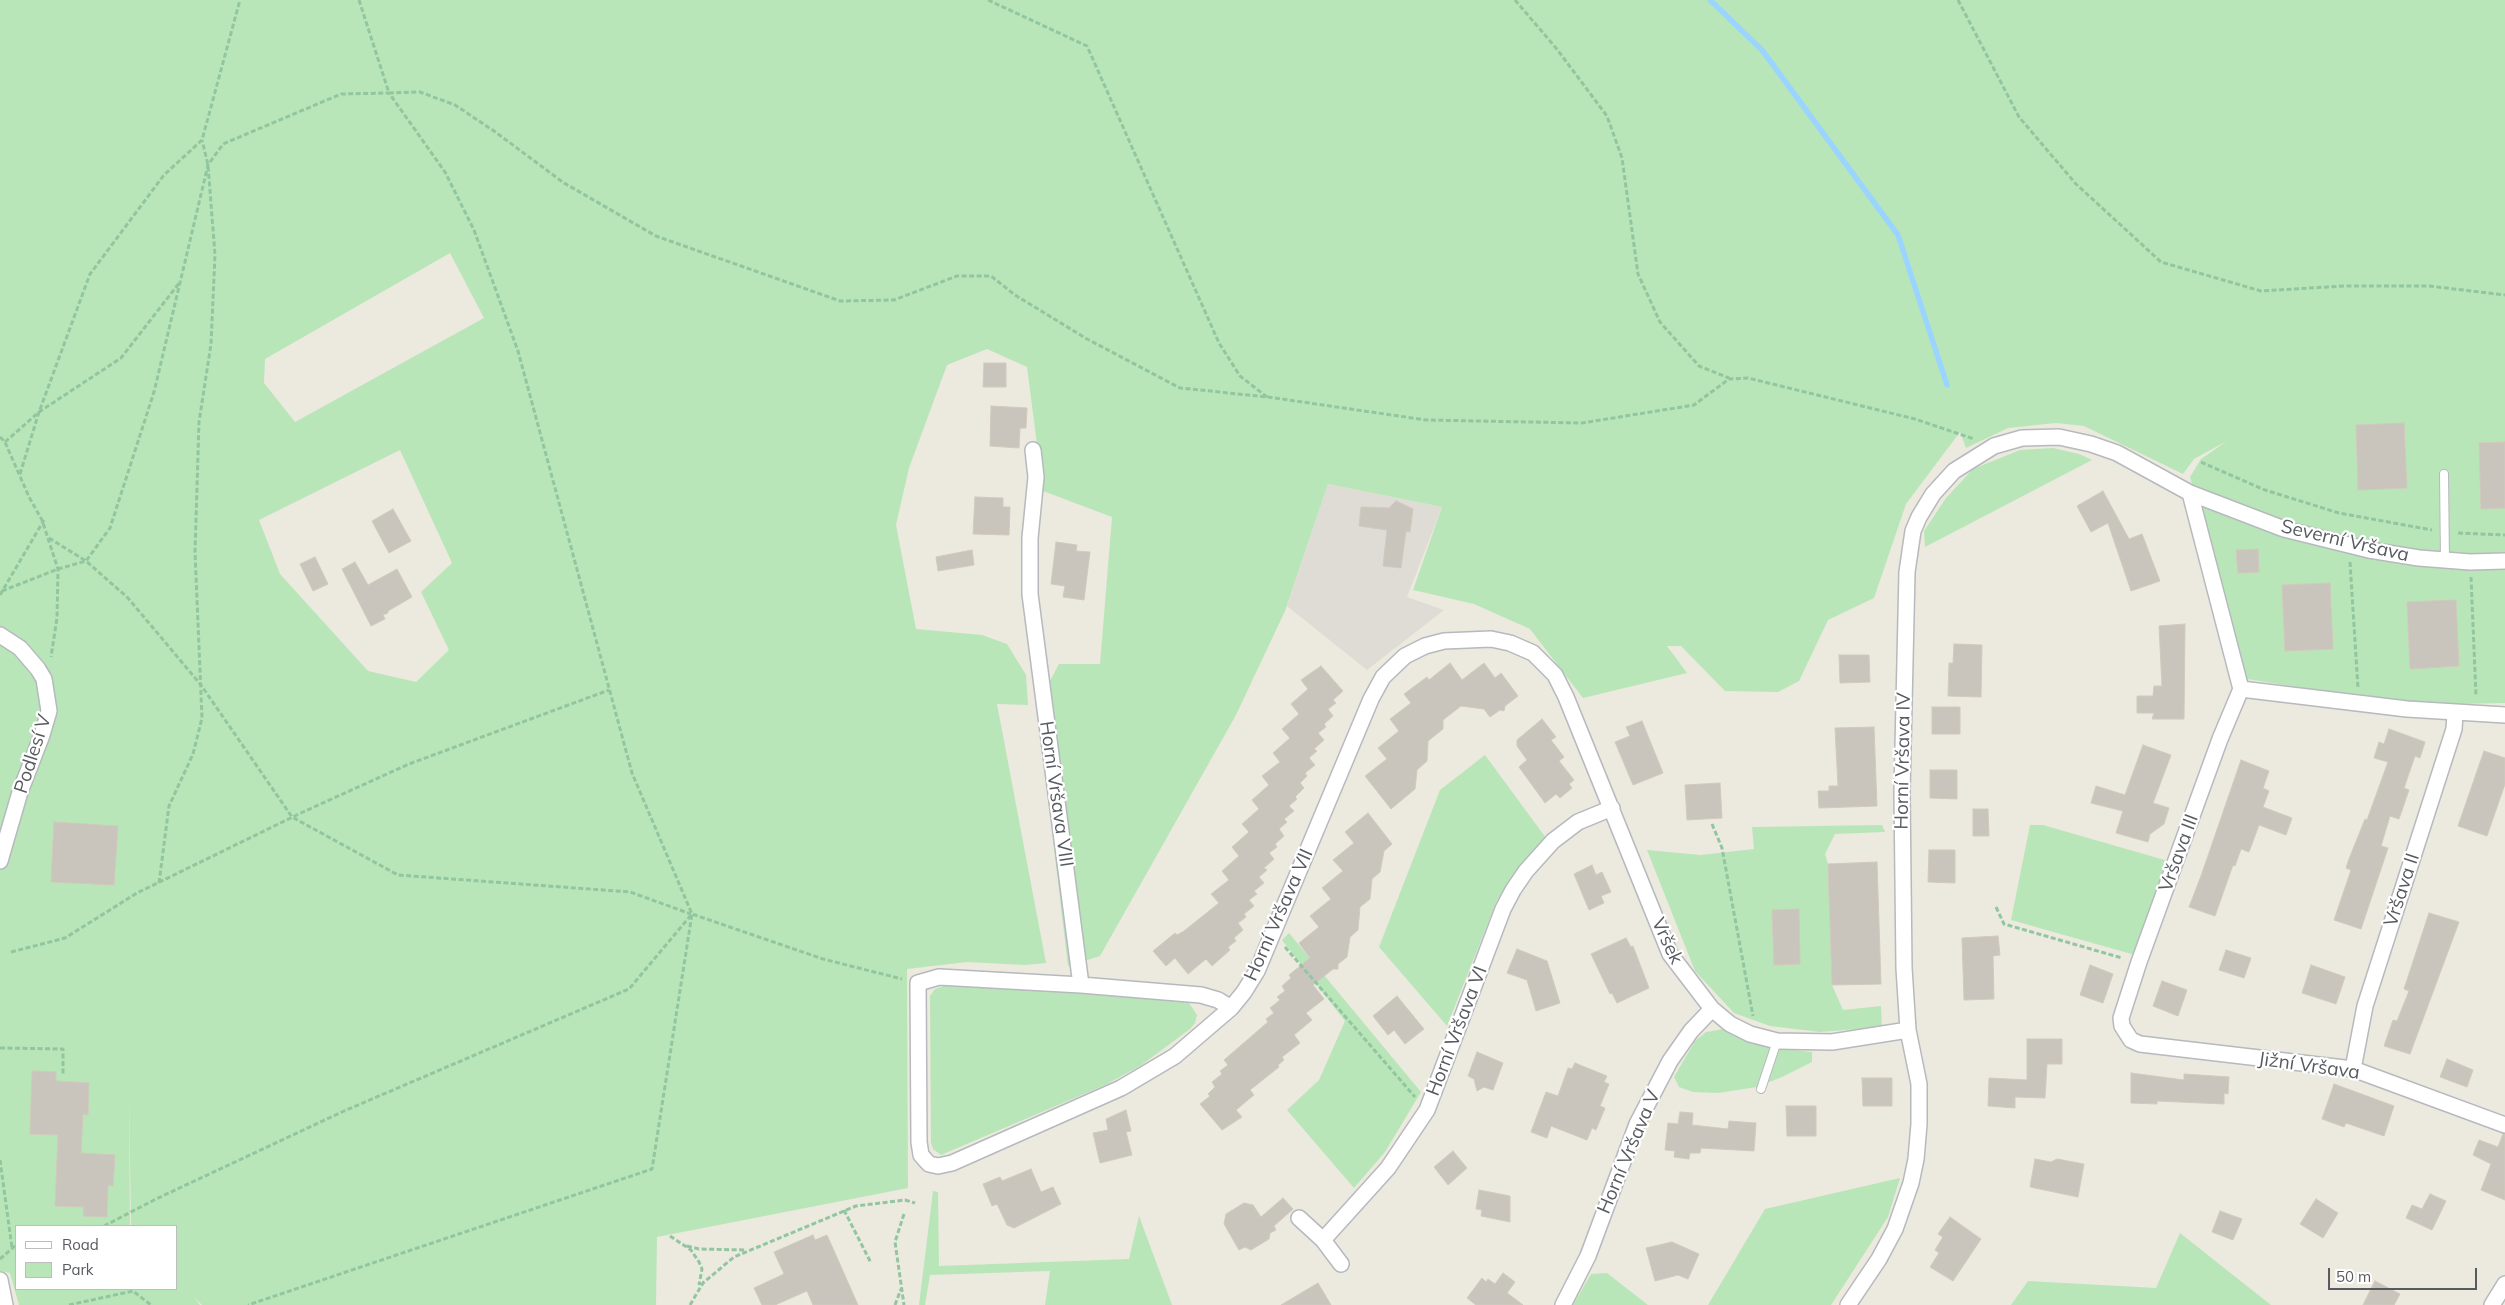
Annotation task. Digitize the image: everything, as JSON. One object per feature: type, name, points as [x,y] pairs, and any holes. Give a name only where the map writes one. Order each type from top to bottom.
[{"type":"street","name":"Horní Vršava IV","points":[[1848,1305],[1879,1259],[1895,1229],[1911,1183],[1916,1159],[1919,1124],[1919,1084],[1908,1030],[1904,968],[1902,792],[1908,564],[1913,531],[1918,517],[1933,494],[1954,471],[1994,446],[2022,438],[2059,436],[2091,444],[2117,454],[2190,493]]},
{"type":"street","name":"Horní Vršava VIII","points":[[1032,450],[1036,477],[1030,538],[1030,594],[1081,985]]},
{"type":"street","name":"Severní Vršava","points":[[2190,493],[2284,529],[2349,545],[2419,558],[2470,562],[2505,561]]},
{"type":"street","points":[[2190,493],[2241,689],[2455,713],[2505,715]]},
{"type":"street","name":"Podlesí V","points":[[0,635],[20,648],[44,679],[49,712],[20,792],[0,861]]},
{"type":"street","name":"Horní Vršava VII","points":[[918,983],[919,1142],[924,1160],[929,1164],[938,1166],[952,1163],[1140,1078],[1175,1056],[1231,1008],[1250,983],[1371,699],[1382,677],[1392,667],[1425,646],[1444,640],[1491,639],[1510,643],[1533,654],[1555,675]]},
{"type":"street","name":"Vršek","points":[[1555,675],[1612,808],[1670,954],[1712,1009],[1730,1024],[1757,1036],[1777,1041],[1832,1042],[1908,1030]]},
{"type":"street","name":"Vršava III","points":[[2121,1018],[2139,962],[2220,739],[2241,689]]},
{"type":"street","name":"Vršava II","points":[[2353,1069],[2365,1006],[2454,730],[2455,713]]},
{"type":"street","name":"Horní Vršava VI","points":[[1323,1240],[1388,1168],[1427,1110],[1503,909],[1513,890],[1526,871],[1553,841],[1578,822],[1612,808]]},
{"type":"street","points":[[918,983],[939,977],[1202,994],[1218,1000],[1231,1008]]},
{"type":"street","name":"Horní Vršava V","points":[[1563,1305],[1588,1256],[1637,1124],[1670,1061],[1691,1031],[1712,1009]]},
{"type":"street","name":"Jižní Vršava","points":[[2121,1018],[2126,1033],[2131,1040],[2140,1044],[2353,1069],[2505,1125]]},
{"type":"street","points":[[1299,1218],[1323,1240],[1341,1264]]},
{"type":"street","points":[[0,1280],[3,1299]]},
{"type":"street","points":[[2492,1305],[2505,1284]]},
{"type":"lane","points":[[2444,474],[2445,560]]},
{"type":"lane","points":[[1761,1089],[1777,1041]]},
{"type":"path","points":[[159,883],[169,806],[193,754],[202,718],[195,552],[199,422],[211,344],[215,255],[208,165],[202,140],[240,0]]},
{"type":"path","points":[[248,1305],[652,1169],[692,914],[632,773],[518,350],[474,230],[445,172],[389,93],[359,0]]},
{"type":"path","points":[[988,0],[1087,46],[1219,343],[1240,376],[1268,397]]},
{"type":"path","points":[[1516,0],[1556,48],[1607,116],[1622,158],[1638,274],[1660,322],[1700,366],[1729,379],[1748,378],[1915,419],[1994,446]]},
{"type":"path","points":[[1958,0],[2019,117],[2076,184],[2161,262],[2261,290],[2344,286],[2429,286],[2505,295]]},
{"type":"path","points":[[1,593],[58,569],[86,561],[110,528],[154,392],[208,165],[223,144],[341,94],[420,92],[455,105],[494,130],[564,183],[656,236],[840,301],[894,300],[957,276],[991,276],[1015,295],[1087,339],[1180,388],[1268,397],[1426,420],[1582,423],[1694,405],[1729,379]]},
{"type":"path","points":[[20,474],[40,412],[90,274],[164,175],[202,140]]},
{"type":"path","points":[[5,442],[40,412],[121,358],[181,281]]},
{"type":"path","points":[[0,437],[5,442],[49,538],[58,569],[57,618],[50,668],[44,679]]},
{"type":"path","points":[[2201,462],[2265,490],[2339,513],[2435,531]]},
{"type":"path","points":[[1,593],[44,520]]},
{"type":"path","points":[[2454,532],[2505,535]]},
{"type":"path","points":[[49,538],[86,561],[128,598],[201,685],[292,817],[398,875],[630,892],[823,958],[918,983]]},
{"type":"path","points":[[2349,545],[2359,703]]},
{"type":"path","points":[[2470,562],[2477,714]]},
{"type":"path","points":[[10,952],[65,938],[137,894],[292,817],[409,764],[609,690]]},
{"type":"path","points":[[1712,824],[1722,848],[1757,1036]]},
{"type":"path","points":[[1996,907],[2004,924],[2139,962]]},
{"type":"path","points":[[106,1225],[165,1195],[344,1112],[629,989],[692,914]]},
{"type":"path","points":[[1272,934],[1295,956],[1427,1110]]},
{"type":"path","points":[[0,1048],[63,1048],[63,1075]]},
{"type":"path","points":[[0,1160],[12,1248]]},
{"type":"path","points":[[697,1290],[716,1269],[734,1257],[844,1210],[856,1206],[883,1202],[905,1200],[915,1202]]},
{"type":"path","points":[[844,1210],[870,1263]]},
{"type":"path","points":[[904,1214],[895,1242],[904,1305]]},
{"type":"path","points":[[670,1236],[685,1245],[696,1256],[702,1269],[697,1290],[690,1305]]},
{"type":"path","points":[[685,1245],[699,1249],[749,1250]]},
{"type":"path","points":[[0,1259],[15,1246]]},
{"type":"path","points":[[895,1305],[902,1286]]},
{"type":"path","points":[[69,1305],[133,1291],[151,1305]]},
{"type":"shaded area","points":[[1328,484],[1442,507],[1407,597],[1444,610],[1367,670],[1287,606]]},
{"type":"green space","points":[[0,0],[2505,0],[2505,703],[2410,705],[2247,679],[2190,477],[2201,459],[2227,441],[2194,459],[2183,474],[2084,426],[2056,423],[2008,428],[1966,448],[1960,432],[1906,504],[1874,598],[1828,620],[1799,681],[1778,692],[1725,691],[1681,646],[1667,646],[1687,673],[1583,698],[1530,629],[1474,604],[1413,590],[1442,507],[1328,484],[1285,611],[1236,715],[1100,956],[1068,966],[1037,705],[1059,664],[1100,664],[1112,517],[1043,491],[1027,367],[987,349],[947,365],[909,468],[896,525],[916,629],[982,635],[1007,644],[1026,675],[1028,705],[997,704],[1046,963],[1025,965],[967,962],[907,969],[908,1188],[657,1237],[656,1305],[202,1305],[194,1297],[200,1305],[19,1305],[10,1273],[0,1271]],"holes":[[[450,253],[484,318],[295,422],[264,383],[265,359]],[[400,450],[452,563],[421,592],[449,650],[416,682],[368,671],[280,574],[259,520]],[[129,1091],[131,1225],[178,1225],[178,1290],[15,1290],[15,1225],[130,1225]]]},
{"type":"green space","points":[[2053,448],[2079,454],[2092,460],[1925,547],[1924,531],[1946,498],[1973,469],[2020,450]]},
{"type":"green space","points":[[1485,755],[1546,838],[1519,867],[1497,900],[1447,1026],[1379,947],[1440,790]]},
{"type":"green space","points":[[1882,825],[1885,832],[1835,834],[1825,854],[1828,864],[1832,985],[1843,1010],[1881,1006],[1882,1027],[1820,1032],[1770,1026],[1734,1013],[1695,971],[1647,850],[1701,855],[1754,849],[1752,827]]},
{"type":"green space","points":[[2030,825],[2043,825],[2168,861],[2135,955],[2011,920]]},
{"type":"green space","points":[[1289,933],[1421,1092],[1385,1152],[1354,1188],[1287,1110],[1319,1080],[1345,1021],[1282,940]]},
{"type":"green space","points":[[946,985],[1176,1000],[1189,1003],[1197,1015],[1195,1023],[1190,1029],[1140,1066],[1105,1085],[941,1155],[933,1149],[931,1143],[930,996],[935,989]]},
{"type":"green space","points":[[1723,1029],[1765,1047],[1812,1052],[1812,1062],[1757,1087],[1718,1093],[1693,1092],[1679,1087],[1674,1077],[1695,1041],[1706,1032]]},
{"type":"green space","points":[[1900,1178],[1888,1217],[1831,1305],[1708,1305],[1765,1209]]},
{"type":"green space","points":[[933,1191],[938,1192],[939,1266],[1129,1259],[1139,1216],[1172,1305],[1045,1305],[1050,1271],[930,1275],[925,1305],[919,1305]]},
{"type":"green space","points":[[2180,1233],[2271,1305],[2011,1305],[2028,1281],[2156,1288]]},
{"type":"green space","points":[[1607,1273],[1648,1305],[1573,1305],[1591,1274]]},
{"type":"building","points":[[984,363],[1006,363],[1006,387],[983,387]]},
{"type":"building","points":[[991,406],[1027,408],[1026,428],[1020,428],[1019,448],[990,446]]},
{"type":"building","points":[[2404,423],[2407,488],[2358,490],[2356,425]]},
{"type":"building","points":[[2505,442],[2505,508],[2481,509],[2479,443]]},
{"type":"building","points":[[2103,491],[2129,539],[2142,534],[2160,581],[2131,591],[2108,523],[2091,532],[2077,506]]},
{"type":"building","points":[[975,497],[1003,498],[1003,507],[1010,507],[1009,535],[973,534]]},
{"type":"building","points":[[1396,501],[1413,509],[1410,532],[1406,531],[1401,568],[1383,566],[1387,530],[1359,526],[1361,507],[1389,508]]},
{"type":"building","points":[[393,509],[411,541],[389,553],[372,521]]},
{"type":"building","points":[[1056,542],[1077,545],[1076,551],[1090,552],[1084,600],[1063,597],[1065,586],[1051,584]]},
{"type":"building","points":[[2258,549],[2259,572],[2238,573],[2236,550]]},
{"type":"building","points":[[972,550],[974,565],[938,571],[936,557]]},
{"type":"building","points":[[315,557],[328,584],[313,591],[300,564]]},
{"type":"building","points":[[355,562],[368,585],[397,569],[412,597],[388,611],[388,613],[383,615],[385,619],[371,626],[342,569]]},
{"type":"building","points":[[2330,583],[2333,649],[2285,651],[2282,585]]},
{"type":"building","points":[[2456,600],[2459,666],[2410,669],[2407,602]]},
{"type":"building","points":[[2185,624],[2184,719],[2152,719],[2154,713],[2137,713],[2137,696],[2153,696],[2154,686],[2162,686],[2159,626]]},
{"type":"building","points":[[1954,644],[1982,645],[1981,697],[1948,696],[1949,663],[1953,663]]},
{"type":"building","points":[[1839,655],[1869,655],[1870,682],[1840,683]]},
{"type":"building","points":[[1450,663],[1462,680],[1484,663],[1495,678],[1501,673],[1518,696],[1505,706],[1504,711],[1500,710],[1490,717],[1484,709],[1461,706],[1443,720],[1443,729],[1428,741],[1427,761],[1417,770],[1415,789],[1391,809],[1365,776],[1387,759],[1378,748],[1399,731],[1390,719],[1411,703],[1404,694],[1427,677],[1429,680]]},
{"type":"building","points":[[1321,666],[1343,691],[1333,700],[1336,703],[1328,709],[1333,716],[1324,724],[1326,727],[1318,733],[1324,740],[1314,749],[1317,751],[1309,758],[1315,765],[1305,773],[1307,776],[1300,783],[1304,788],[1295,797],[1297,799],[1289,806],[1294,811],[1284,819],[1287,822],[1279,829],[1284,836],[1275,844],[1277,847],[1269,853],[1274,859],[1264,868],[1267,870],[1259,877],[1264,883],[1254,891],[1257,894],[1249,900],[1254,906],[1244,914],[1246,917],[1238,923],[1243,930],[1234,938],[1236,941],[1228,947],[1230,950],[1212,966],[1206,959],[1188,974],[1175,958],[1166,966],[1153,951],[1175,933],[1177,935],[1184,931],[1219,903],[1211,894],[1229,880],[1222,871],[1239,856],[1232,847],[1249,832],[1242,824],[1259,809],[1252,800],[1269,785],[1262,776],[1280,762],[1273,753],[1290,738],[1282,729],[1299,714],[1291,704],[1308,689],[1301,680]]},
{"type":"building","points":[[1932,707],[1960,707],[1960,734],[1932,734]]},
{"type":"building","points":[[1542,719],[1556,737],[1551,740],[1564,757],[1559,761],[1574,780],[1569,784],[1572,788],[1560,798],[1556,794],[1545,803],[1519,767],[1527,760],[1517,746],[1517,740]]},
{"type":"building","points":[[1642,721],[1663,773],[1633,785],[1615,742],[1630,736],[1626,727]]},
{"type":"building","points":[[1874,727],[1877,806],[1819,808],[1818,791],[1829,791],[1829,786],[1838,786],[1835,728]]},
{"type":"building","points":[[2389,729],[2425,742],[2420,758],[2415,756],[2404,788],[2409,790],[2399,819],[2390,816],[2381,846],[2388,848],[2361,929],[2334,920],[2351,870],[2346,868],[2349,859],[2365,819],[2367,820],[2388,762],[2374,758],[2379,742],[2384,744]]},
{"type":"building","points":[[2143,745],[2171,755],[2153,803],[2169,808],[2164,824],[2150,834],[2148,842],[2116,833],[2123,811],[2091,803],[2096,786],[2125,795]]},
{"type":"building","points":[[2484,751],[2505,758],[2505,784],[2487,836],[2458,826]]},
{"type":"building","points":[[2241,760],[2269,771],[2263,788],[2269,791],[2263,807],[2292,818],[2286,835],[2259,825],[2249,852],[2241,849],[2235,866],[2233,865],[2215,916],[2189,907]]},
{"type":"building","points":[[1930,770],[1957,770],[1957,799],[1930,798]]},
{"type":"building","points":[[1720,783],[1722,818],[1687,820],[1685,785]]},
{"type":"building","points":[[1973,809],[1988,809],[1989,836],[1973,836]]},
{"type":"building","points":[[1368,813],[1392,844],[1384,851],[1380,872],[1372,879],[1370,899],[1360,907],[1358,930],[1350,937],[1347,957],[1338,964],[1338,969],[1333,969],[1313,985],[1324,999],[1306,1013],[1312,1020],[1294,1035],[1300,1043],[1282,1057],[1284,1060],[1278,1065],[1279,1067],[1250,1090],[1254,1095],[1236,1110],[1242,1117],[1222,1130],[1200,1104],[1210,1096],[1208,1094],[1215,1087],[1212,1082],[1222,1074],[1220,1071],[1228,1065],[1224,1060],[1268,1022],[1266,1019],[1274,1013],[1270,1008],[1280,1000],[1277,997],[1285,991],[1282,986],[1291,978],[1289,975],[1310,958],[1299,943],[1319,927],[1310,916],[1331,899],[1322,888],[1343,871],[1333,860],[1354,843],[1345,832]]},
{"type":"building","points":[[54,822],[118,826],[114,885],[51,882]]},
{"type":"building","points":[[1929,850],[1955,850],[1955,883],[1928,882]]},
{"type":"building","points":[[1877,862],[1881,984],[1832,985],[1828,864]]},
{"type":"building","points":[[1592,865],[1596,875],[1602,872],[1611,892],[1601,896],[1604,903],[1589,910],[1574,874]]},
{"type":"building","points":[[1799,909],[1800,964],[1774,965],[1772,910]]},
{"type":"building","points":[[2429,913],[2459,922],[2410,1054],[2384,1046],[2393,1020],[2397,1021],[2409,991],[2404,989]]},
{"type":"building","points":[[1998,936],[2000,955],[1993,956],[1994,999],[1964,1000],[1962,938]]},
{"type":"building","points":[[1626,938],[1631,947],[1633,946],[1649,988],[1617,1003],[1612,993],[1610,994],[1591,954]]},
{"type":"building","points":[[1517,949],[1547,961],[1560,1003],[1536,1011],[1527,980],[1507,973]]},
{"type":"building","points":[[2226,950],[2251,958],[2244,978],[2219,970]]},
{"type":"building","points":[[2090,965],[2113,974],[2103,1003],[2080,995]]},
{"type":"building","points":[[2311,965],[2345,977],[2336,1004],[2302,993]]},
{"type":"building","points":[[2162,981],[2187,990],[2178,1016],[2153,1006]]},
{"type":"building","points":[[1397,996],[1424,1029],[1405,1044],[1394,1030],[1388,1035],[1373,1016]]},
{"type":"building","points":[[2027,1039],[2062,1039],[2062,1064],[2047,1064],[2045,1098],[2015,1097],[2015,1108],[1988,1106],[1989,1078],[2027,1080]]},
{"type":"building","points":[[1477,1052],[1503,1063],[1493,1090],[1484,1087],[1477,1091],[1474,1079],[1468,1076]]},
{"type":"building","points":[[2447,1059],[2473,1070],[2467,1087],[2440,1077]]},
{"type":"building","points":[[1575,1063],[1607,1076],[1604,1082],[1609,1084],[1600,1106],[1605,1108],[1596,1130],[1592,1128],[1587,1140],[1551,1126],[1547,1138],[1531,1132],[1546,1092],[1558,1096],[1568,1068],[1572,1069]]},
{"type":"building","points":[[32,1071],[56,1072],[56,1081],[89,1083],[88,1115],[83,1114],[81,1153],[115,1155],[113,1186],[108,1185],[107,1217],[83,1216],[84,1207],[55,1206],[58,1135],[30,1134]]},
{"type":"building","points":[[2131,1073],[2184,1080],[2184,1074],[2229,1077],[2228,1094],[2224,1093],[2224,1104],[2157,1101],[2157,1104],[2131,1103]]},
{"type":"building","points":[[1862,1078],[1892,1078],[1892,1106],[1863,1106]]},
{"type":"building","points":[[2334,1084],[2394,1106],[2384,1136],[2346,1123],[2344,1127],[2322,1119]]},
{"type":"building","points":[[1786,1106],[1816,1106],[1816,1136],[1787,1136]]},
{"type":"building","points":[[1126,1110],[1131,1131],[1126,1132],[1132,1155],[1100,1163],[1093,1133],[1108,1130],[1106,1119]]},
{"type":"building","points":[[1680,1112],[1693,1113],[1692,1125],[1728,1129],[1729,1121],[1756,1123],[1754,1151],[1701,1148],[1700,1153],[1690,1153],[1689,1159],[1674,1157],[1675,1151],[1665,1150],[1668,1123],[1678,1124]]},
{"type":"building","points":[[2503,1134],[2505,1134],[2505,1200],[2481,1190],[2491,1164],[2473,1155],[2479,1140],[2498,1147]]},
{"type":"building","points":[[1453,1151],[1467,1168],[1448,1185],[1434,1167]]},
{"type":"building","points":[[2035,1159],[2051,1162],[2057,1159],[2084,1164],[2078,1197],[2030,1187]]},
{"type":"building","points":[[1031,1169],[1041,1192],[1053,1187],[1061,1204],[1014,1228],[1007,1225],[997,1204],[992,1206],[983,1184],[1000,1177],[1002,1181]]},
{"type":"building","points":[[1479,1190],[1510,1196],[1510,1222],[1481,1216],[1482,1210],[1476,1209]]},
{"type":"building","points":[[2430,1194],[2446,1201],[2432,1230],[2406,1218],[2412,1205],[2422,1209]]},
{"type":"building","points":[[1283,1198],[1293,1209],[1274,1226],[1276,1230],[1270,1233],[1269,1239],[1251,1250],[1245,1247],[1239,1250],[1224,1224],[1226,1214],[1244,1203],[1253,1205],[1261,1217]]},
{"type":"building","points":[[2316,1199],[2338,1213],[2323,1238],[2300,1224]]},
{"type":"building","points":[[2220,1211],[2242,1219],[2233,1240],[2212,1232]]},
{"type":"building","points":[[1950,1217],[1981,1239],[1953,1281],[1930,1267],[1939,1253],[1935,1250],[1943,1237],[1938,1234]]},
{"type":"building","points":[[813,1235],[815,1240],[827,1235],[858,1305],[813,1305],[807,1291],[775,1305],[762,1305],[754,1288],[784,1274],[774,1252]]},
{"type":"building","points":[[1672,1242],[1699,1254],[1688,1279],[1678,1275],[1655,1281],[1646,1248]]},
{"type":"building","points":[[1503,1273],[1515,1282],[1507,1293],[1523,1305],[1476,1305],[1467,1298],[1482,1278],[1486,1282],[1488,1279],[1495,1284]]},
{"type":"building","points":[[2375,1281],[2400,1294],[2394,1305],[2363,1305]]},
{"type":"building","points":[[1318,1283],[1331,1305],[1281,1305]]},
{"type":"waterway","points":[[1710,0],[1762,50],[1898,235],[1947,385]]}]
